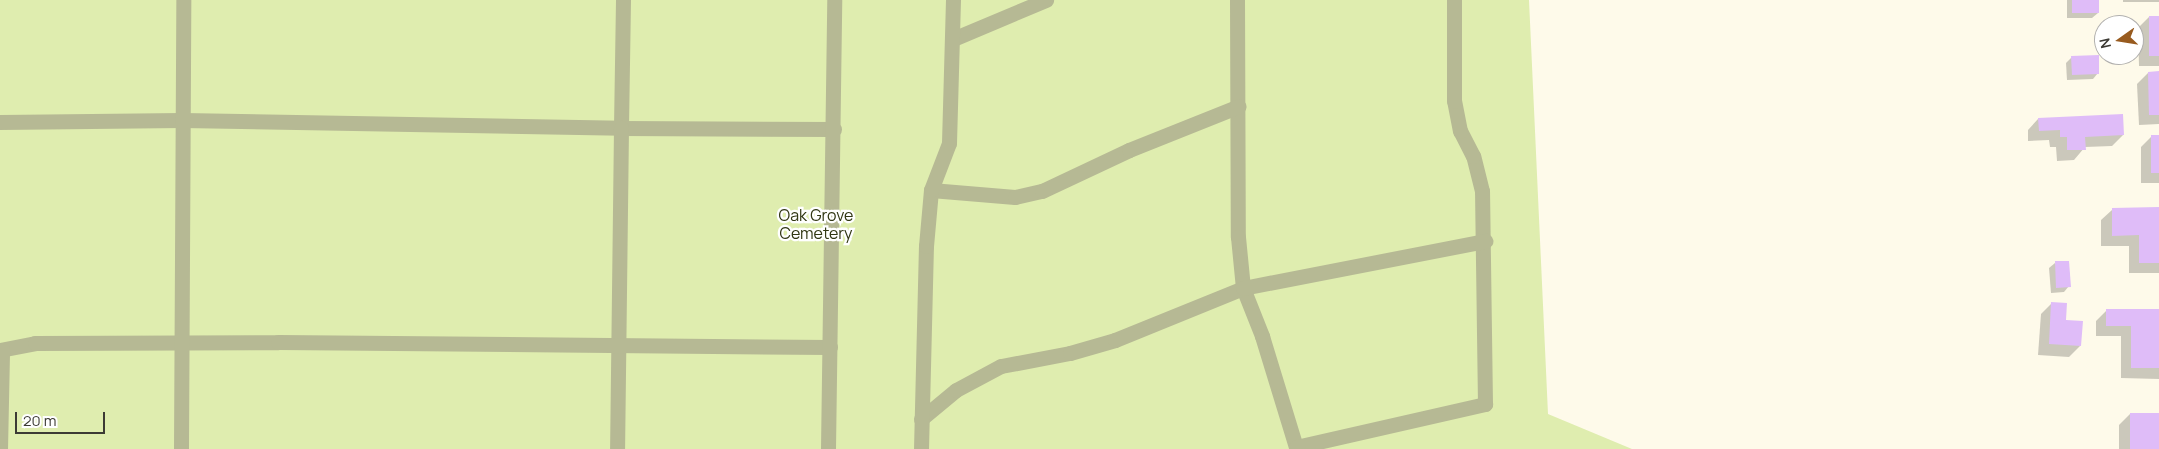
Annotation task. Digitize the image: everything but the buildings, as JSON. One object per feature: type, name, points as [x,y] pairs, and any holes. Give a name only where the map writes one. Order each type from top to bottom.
[{"type":"lane","points":[[181,449],[183,0]]},
{"type":"lane","points":[[617,449],[623,0]]},
{"type":"lane","points":[[828,449],[834,129],[834,0]]},
{"type":"lane","points":[[921,449],[925,274],[932,190],[949,143],[953,0]]},
{"type":"lane","points":[[953,39],[1046,0]]},
{"type":"lane","points":[[1237,0],[1239,106],[1238,237],[1243,288],[1262,336],[1294,448],[1485,404],[1482,191],[1473,156],[1460,131],[1454,101],[1454,0]]},
{"type":"lane","points":[[932,190],[1015,197],[1042,191],[1129,150],[1239,106]]},
{"type":"lane","points":[[0,122],[182,120],[621,128],[834,129]]},
{"type":"lane","points":[[921,419],[956,390],[1001,366],[1070,353],[1116,340],[1243,288],[1484,241]]},
{"type":"lane","points":[[0,449],[1,350],[35,343],[619,344],[830,347]]},
{"type":"green space","name":"Oak Grove Cemetery","points":[[0,0],[1529,0],[1548,414],[1632,449],[0,449]]}]
